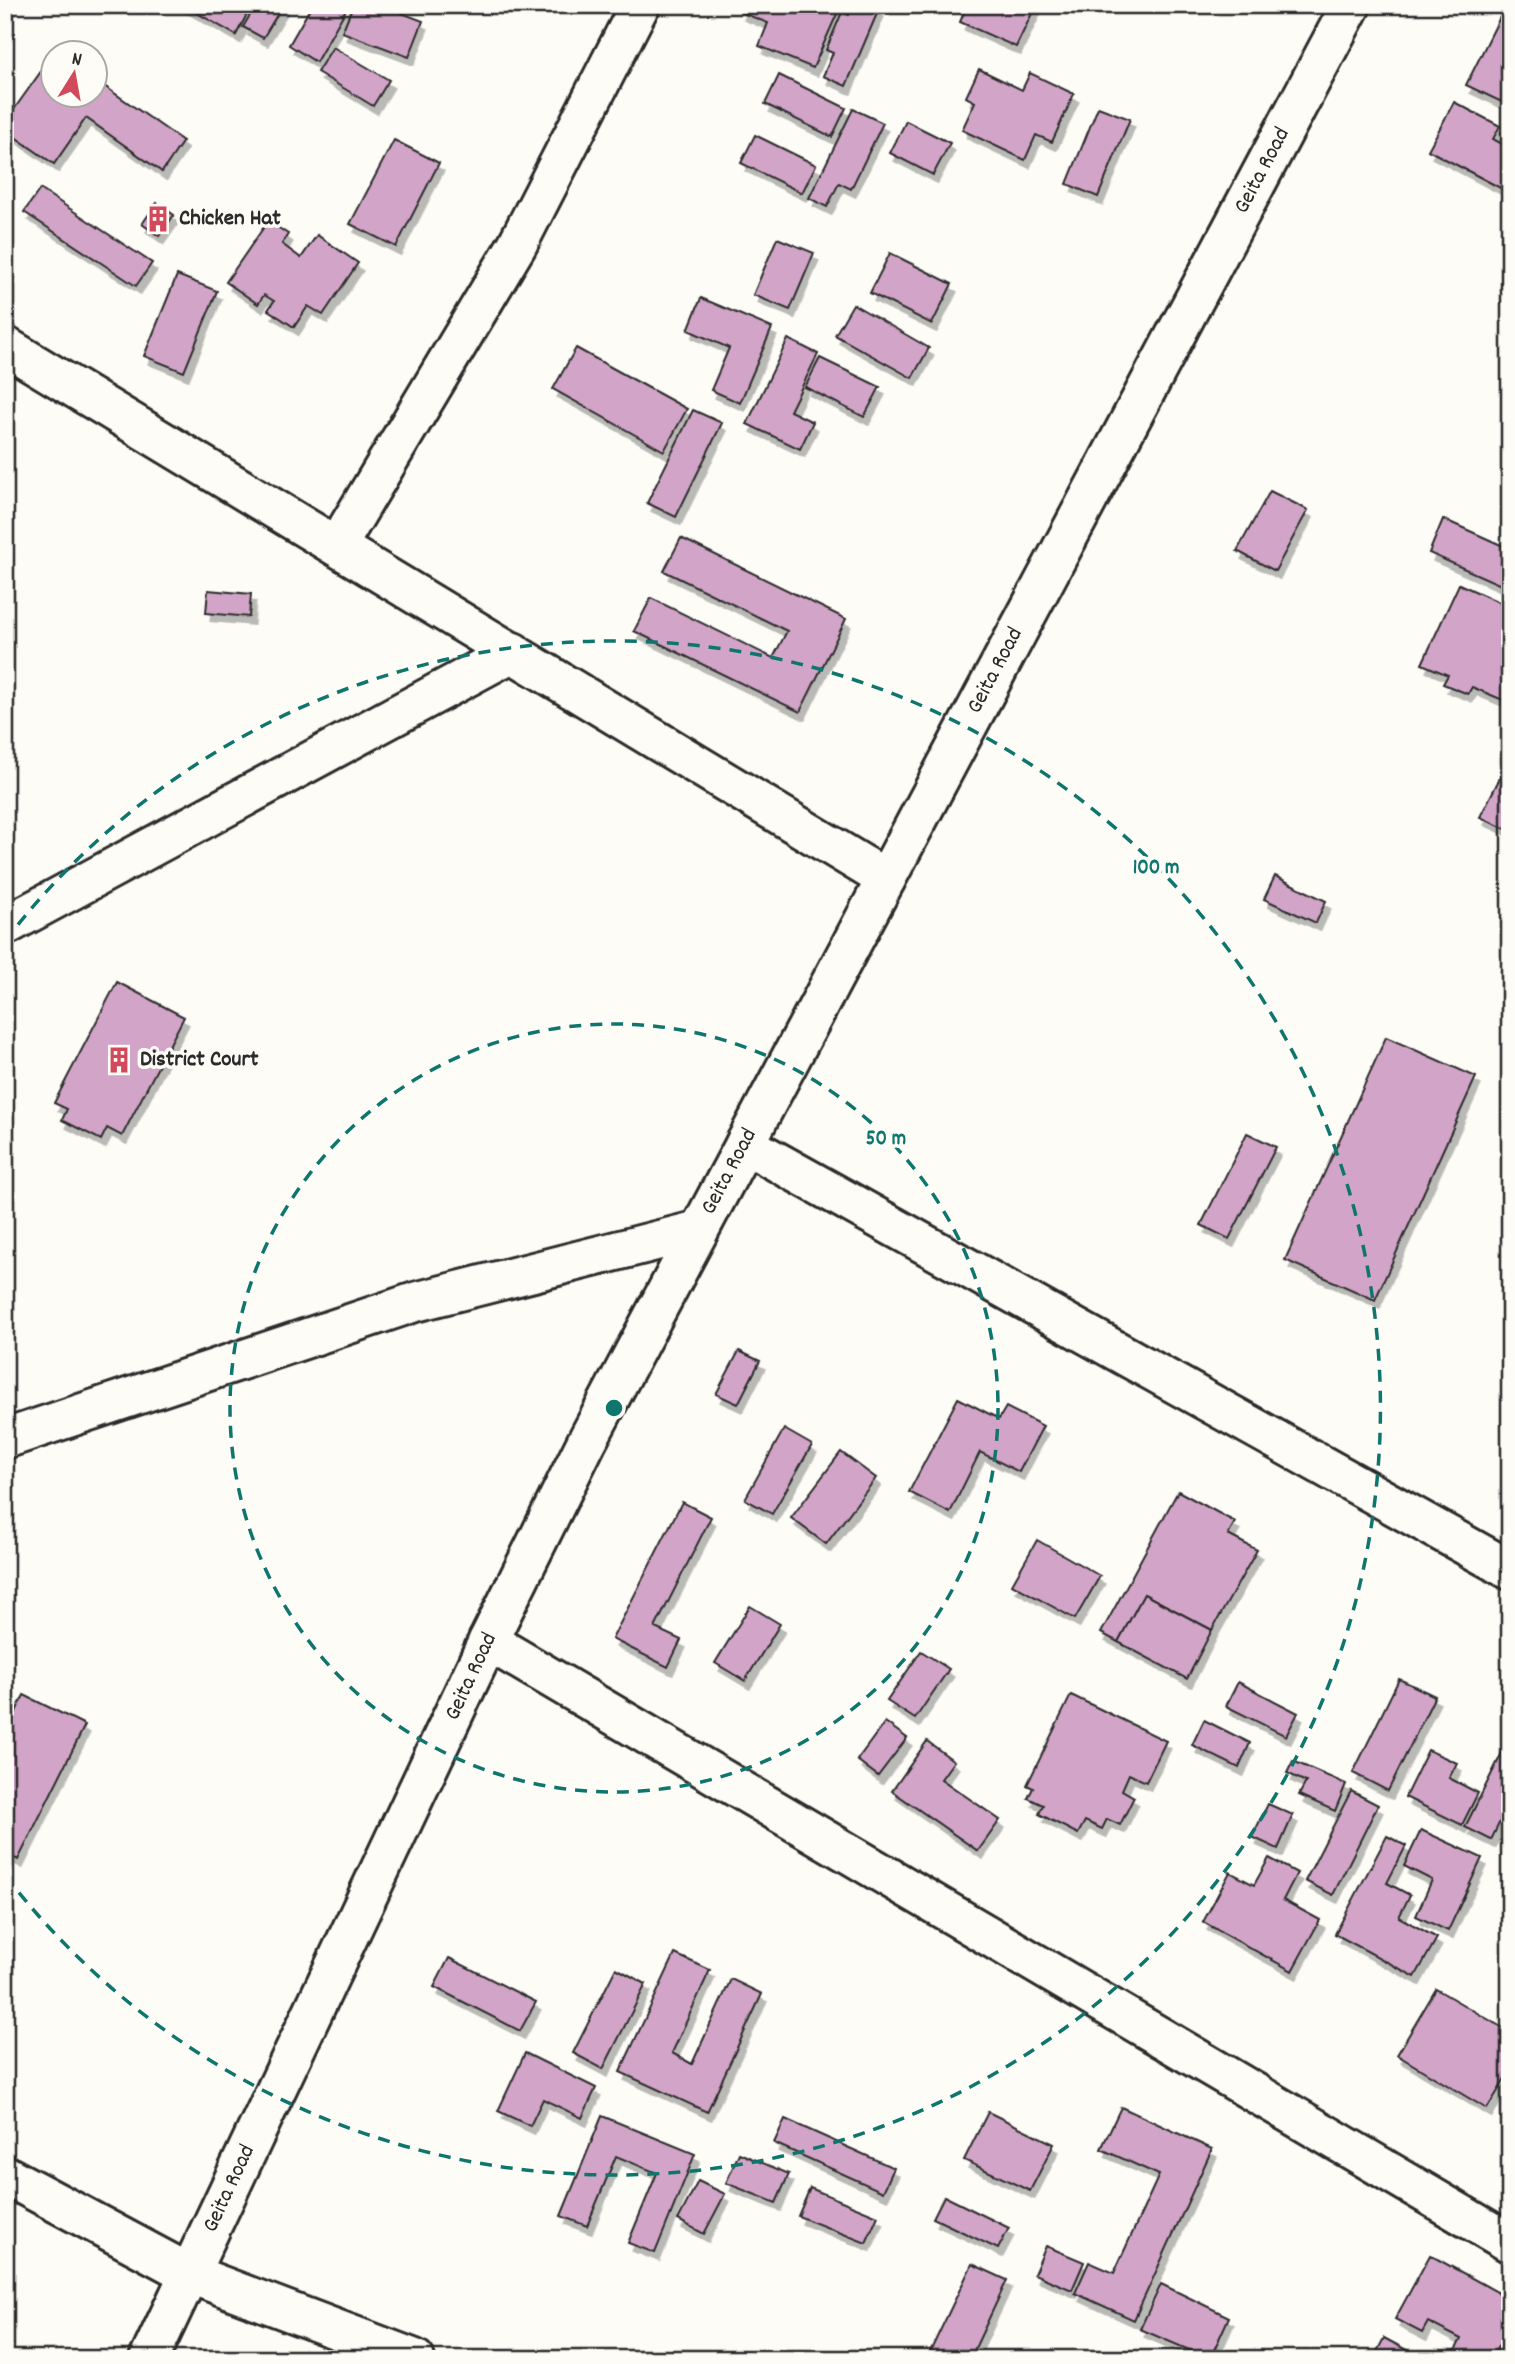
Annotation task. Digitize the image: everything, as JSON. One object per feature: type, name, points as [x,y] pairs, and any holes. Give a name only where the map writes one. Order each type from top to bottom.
[{"type":"street","points":[[337,546],[517,245],[640,5]]},
{"type":"street","name":"Geita Road","points":[[149,2359],[488,1641],[586,1443],[1351,5]]},
{"type":"street","points":[[5,346],[886,879]]},
{"type":"street","points":[[5,926],[513,652]]},
{"type":"street","points":[[745,1144],[1510,1570]]},
{"type":"street","points":[[5,1439],[415,1302],[699,1230]]},
{"type":"street","points":[[488,1641],[1510,2243]]},
{"type":"street","points":[[5,2175],[190,2274],[415,2359]]},
{"type":"building","points":[[183,5],[252,5],[236,35]]},
{"type":"building","points":[[256,5],[283,5],[263,38],[243,27]]},
{"type":"building","points":[[312,5],[348,6],[316,62],[289,45]]},
{"type":"building","points":[[353,5],[381,5],[423,21],[409,57],[342,32]]},
{"type":"building","points":[[743,5],[841,5],[813,68],[759,46],[768,23],[740,12]]},
{"type":"building","points":[[853,5],[869,5],[879,9],[846,86],[823,76],[833,53],[826,50],[842,12],[849,15]]},
{"type":"building","points":[[967,5],[1036,5],[1016,47],[960,22]]},
{"type":"building","points":[[1506,5],[1510,5],[1510,106],[1466,85]]},
{"type":"building","points":[[333,47],[389,80],[373,106],[317,72]]},
{"type":"building","points":[[979,69],[1022,90],[1030,73],[1074,94],[1052,142],[1036,135],[1025,160],[962,130],[975,102],[966,97]]},
{"type":"building","points":[[779,75],[846,108],[832,137],[765,104]]},
{"type":"building","points":[[38,76],[38,108],[108,108],[108,89],[183,141],[162,172],[86,118],[54,164],[5,130],[5,122]]},
{"type":"building","points":[[1454,102],[1500,126],[1493,139],[1510,148],[1510,193],[1428,150]]},
{"type":"building","points":[[1098,107],[1130,119],[1098,197],[1067,184]]},
{"type":"building","points":[[853,109],[883,123],[851,189],[839,183],[827,207],[809,198]]},
{"type":"building","points":[[906,121],[950,143],[933,175],[890,153]]},
{"type":"building","points":[[755,135],[816,165],[802,193],[741,163]]},
{"type":"building","points":[[394,140],[439,163],[396,247],[350,224]]},
{"type":"building","points":[[40,189],[152,263],[136,286],[24,212]]},
{"type":"building","name":"Chicken Hat","points":[[157,203],[174,215],[159,236],[142,224]]},
{"type":"building","points":[[268,221],[288,234],[282,244],[301,258],[317,235],[358,263],[323,315],[308,306],[294,327],[268,310],[274,301],[264,295],[258,304],[226,282]]},
{"type":"building","points":[[777,238],[814,253],[790,310],[753,295]]},
{"type":"building","points":[[890,253],[952,284],[932,324],[870,293]]},
{"type":"building","points":[[177,275],[217,291],[184,372],[144,356]]},
{"type":"building","points":[[701,298],[772,328],[740,403],[711,390],[729,348],[688,330]]},
{"type":"building","points":[[853,304],[929,348],[912,378],[835,335]]},
{"type":"building","points":[[788,339],[818,354],[790,411],[813,422],[800,449],[747,424]]},
{"type":"building","points":[[576,348],[687,409],[664,451],[553,389]]},
{"type":"building","points":[[820,358],[880,387],[864,417],[805,387]]},
{"type":"building","points":[[693,410],[722,423],[676,517],[647,503]]},
{"type":"building","points":[[1270,491],[1308,510],[1275,571],[1237,551]]},
{"type":"building","points":[[1443,519],[1510,549],[1510,589],[1429,553]]},
{"type":"building","points":[[681,538],[846,619],[800,712],[634,631],[651,598],[773,658],[787,631],[664,571]]},
{"type":"building","points":[[1459,584],[1510,607],[1510,703],[1472,687],[1468,694],[1443,684],[1448,675],[1422,664]]},
{"type":"building","points":[[208,590],[251,594],[249,617],[206,613]]},
{"type":"building","points":[[1510,758],[1510,831],[1480,817]]},
{"type":"building","points":[[1275,876],[1326,901],[1316,923],[1264,899]]},
{"type":"building","name":"District Court","points":[[117,982],[184,1017],[122,1136],[107,1128],[101,1140],[62,1120],[67,1109],[54,1103]]},
{"type":"building","points":[[1386,1037],[1476,1077],[1375,1300],[1285,1260]]},
{"type":"building","points":[[1247,1133],[1276,1147],[1229,1239],[1201,1225]]},
{"type":"building","points":[[739,1351],[760,1361],[738,1404],[716,1394]]},
{"type":"building","points":[[958,1398],[999,1419],[1006,1407],[1043,1426],[1019,1472],[980,1452],[950,1513],[909,1492]]},
{"type":"building","points":[[784,1429],[812,1445],[772,1514],[745,1499]]},
{"type":"building","points":[[841,1452],[876,1478],[826,1544],[791,1518]]},
{"type":"building","points":[[1178,1491],[1235,1522],[1228,1535],[1257,1550],[1212,1630],[1144,1594],[1118,1642],[1101,1633]]},
{"type":"building","points":[[682,1502],[711,1517],[655,1628],[681,1640],[668,1667],[612,1639]]},
{"type":"building","points":[[1037,1540],[1100,1576],[1075,1619],[1012,1584]]},
{"type":"building","points":[[1144,1594],[1212,1630],[1187,1679],[1118,1642]]},
{"type":"building","points":[[750,1606],[780,1624],[745,1681],[715,1663]]},
{"type":"building","points":[[921,1651],[949,1669],[915,1719],[887,1701]]},
{"type":"building","points":[[1399,1679],[1435,1696],[1388,1791],[1353,1773]]},
{"type":"building","points":[[1238,1682],[1298,1713],[1286,1736],[1226,1706]]},
{"type":"building","points":[[24,1695],[85,1725],[18,1860],[5,1853],[5,1734]]},
{"type":"building","points":[[1071,1695],[1166,1741],[1146,1782],[1129,1774],[1122,1790],[1134,1797],[1120,1825],[1107,1819],[1102,1829],[1085,1821],[1078,1834],[1039,1814],[1043,1805],[1028,1798],[1033,1788],[1027,1785]]},
{"type":"building","points":[[1204,1720],[1250,1743],[1239,1768],[1192,1745]]},
{"type":"building","points":[[885,1722],[907,1738],[878,1776],[857,1760]]},
{"type":"building","points":[[1510,1737],[1510,1801],[1491,1840],[1465,1827]]},
{"type":"building","points":[[927,1741],[954,1761],[941,1779],[1000,1820],[978,1851],[892,1791]]},
{"type":"building","points":[[1428,1750],[1457,1763],[1449,1778],[1478,1793],[1462,1825],[1405,1797]]},
{"type":"building","points":[[1293,1761],[1346,1784],[1335,1811],[1299,1795],[1306,1782],[1287,1773]]},
{"type":"building","points":[[1351,1791],[1378,1805],[1333,1895],[1305,1881]]},
{"type":"building","points":[[1268,1804],[1293,1815],[1278,1849],[1252,1837]]},
{"type":"building","points":[[1421,1830],[1482,1858],[1448,1931],[1416,1916],[1432,1880],[1404,1866]]},
{"type":"building","points":[[1387,1836],[1406,1846],[1387,1883],[1410,1895],[1399,1917],[1437,1938],[1415,1977],[1335,1934]]},
{"type":"building","points":[[1269,1858],[1297,1873],[1283,1900],[1320,1920],[1292,1971],[1203,1922],[1230,1872],[1254,1885]]},
{"type":"building","points":[[675,1954],[710,1970],[672,2053],[692,2064],[731,1979],[762,1994],[707,2112],[620,2072]]},
{"type":"building","points":[[449,1958],[536,2002],[520,2031],[434,1987]]},
{"type":"building","points":[[616,1968],[646,1984],[603,2069],[573,2053]]},
{"type":"building","points":[[1436,1989],[1510,2032],[1510,2071],[1487,2109],[1397,2055]]},
{"type":"building","points":[[525,2053],[596,2088],[582,2118],[543,2099],[530,2126],[498,2111]]},
{"type":"building","points":[[1121,2107],[1212,2149],[1134,2320],[1075,2293],[1089,2262],[1114,2273],[1159,2175],[1101,2149]]},
{"type":"building","points":[[988,2112],[1054,2144],[1030,2191],[964,2160]]},
{"type":"building","points":[[602,2116],[695,2154],[655,2253],[628,2243],[657,2173],[616,2156],[587,2226],[561,2216]]},
{"type":"building","points":[[785,2119],[894,2168],[883,2192],[774,2143]]},
{"type":"building","points":[[739,2153],[789,2174],[776,2203],[726,2183]]},
{"type":"building","points":[[698,2181],[725,2194],[704,2234],[678,2220]]},
{"type":"building","points":[[810,2188],[878,2216],[866,2243],[798,2216]]},
{"type":"building","points":[[944,2196],[1009,2228],[998,2249],[933,2218]]},
{"type":"building","points":[[1046,2246],[1084,2262],[1072,2290],[1034,2274]]},
{"type":"building","points":[[1430,2255],[1510,2299],[1510,2325],[1491,2359],[1451,2359],[1461,2339],[1428,2322],[1422,2333],[1395,2319]]},
{"type":"building","points":[[972,2264],[1007,2280],[970,2359],[934,2359],[928,2356]]},
{"type":"building","points":[[1161,2284],[1229,2317],[1210,2359],[1140,2329]]},
{"type":"building","points":[[1384,2338],[1414,2354],[1412,2359],[1373,2359]]},
{"type":"place","name":"Chicken Hat","points":[[158,219]]},
{"type":"place","name":"District Court","points":[[119,1060]]}]
